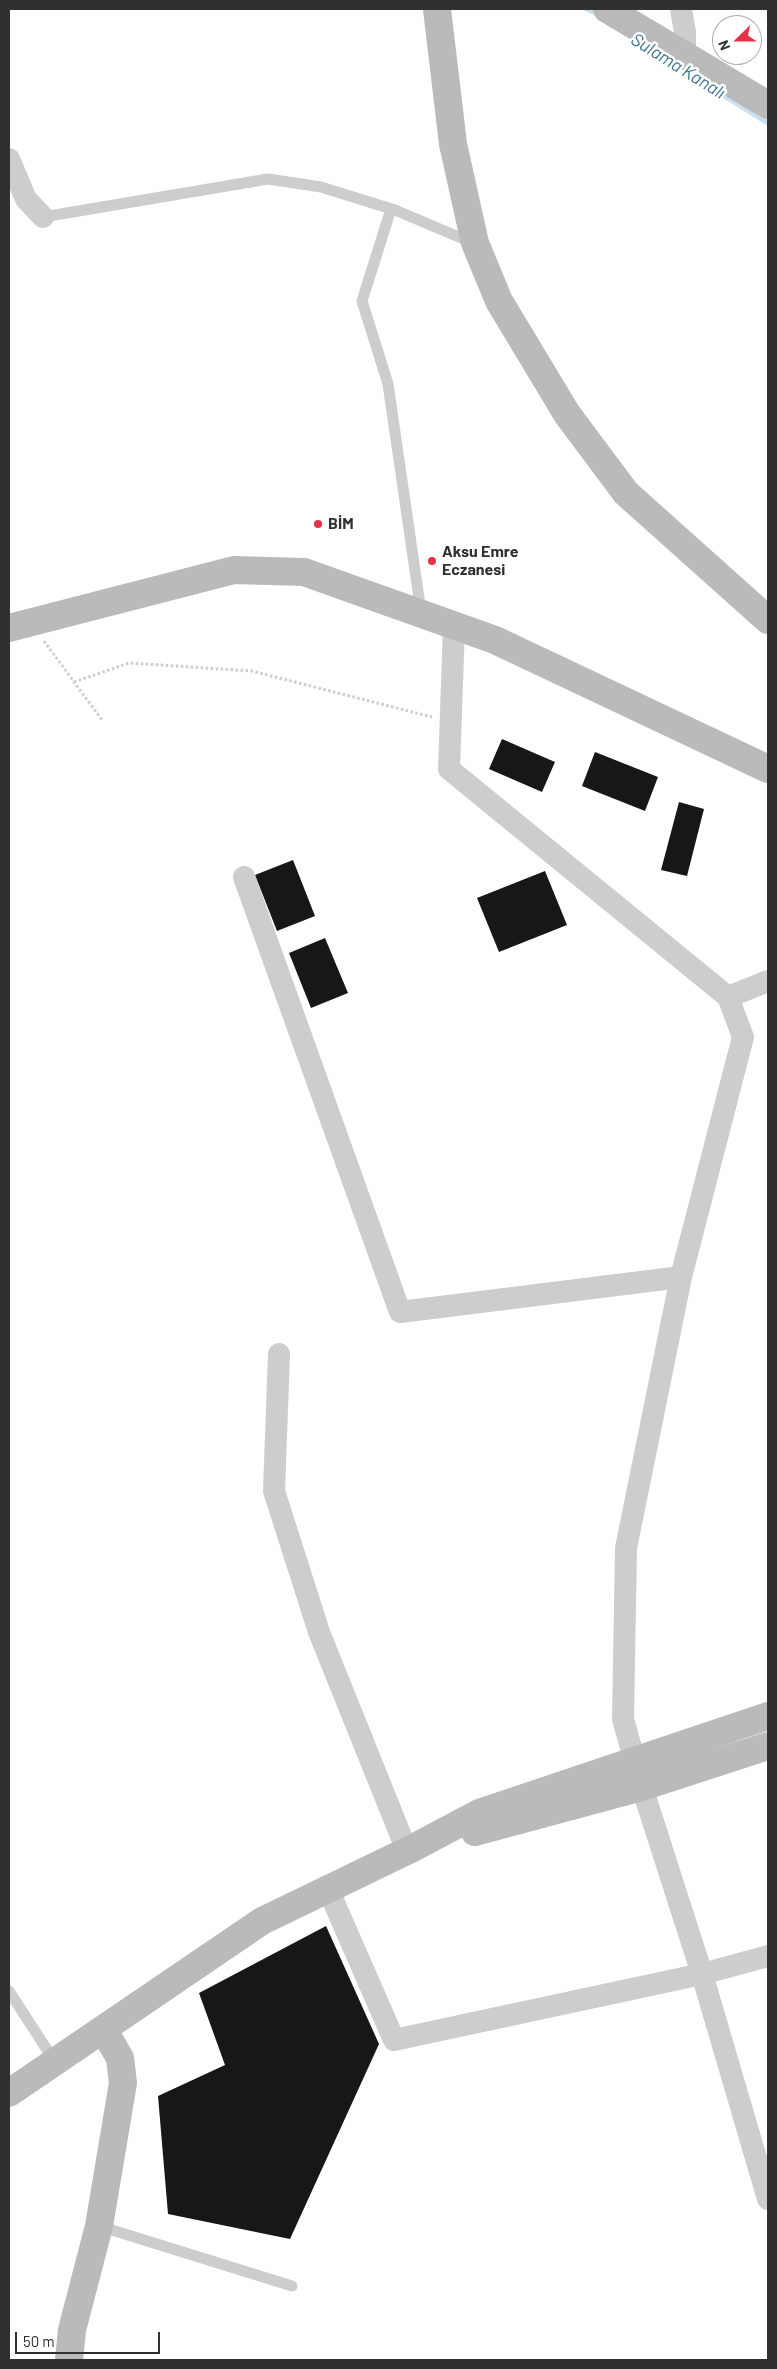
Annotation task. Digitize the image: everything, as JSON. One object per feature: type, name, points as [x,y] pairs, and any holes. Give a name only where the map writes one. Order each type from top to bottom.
[{"type":"street","points":[[437,9],[453,144],[475,243],[499,301],[567,414],[626,493],[768,620]]},
{"type":"street","points":[[607,9],[768,105]]},
{"type":"street","points":[[681,9],[685,32],[685,55]]},
{"type":"street","points":[[9,159],[26,200],[43,218]]},
{"type":"street","points":[[19,625],[234,570],[304,572],[495,640],[768,769]]},
{"type":"street","points":[[454,626],[449,769],[728,996],[743,1037],[681,1277],[626,1548],[623,1718],[642,1787],[702,1974],[760,2142],[768,2199]]},
{"type":"street","points":[[244,877],[400,1312],[681,1277]]},
{"type":"street","points":[[728,996],[768,980]]},
{"type":"street","points":[[279,1354],[274,1492],[319,1632],[410,1850]]},
{"type":"street","points":[[9,2093],[262,1921],[410,1850],[479,1813],[768,1716]]},
{"type":"street","points":[[410,1850],[642,1787],[768,1746]]},
{"type":"street","points":[[328,1889],[394,2040],[702,1974],[768,1956]]},
{"type":"street","points":[[69,2360],[72,2330],[99,2226],[123,2083],[120,2058],[103,2029]]},
{"type":"lane","points":[[43,218],[268,178],[321,186],[391,209],[475,243]]},
{"type":"lane","points":[[391,209],[362,301],[388,384],[421,614]]},
{"type":"lane","points":[[9,1991],[55,2062]]},
{"type":"lane","points":[[99,2226],[292,2286]]},
{"type":"path","points":[[19,625],[74,682],[102,720]]},
{"type":"path","points":[[74,682],[129,663],[252,671],[451,721]]},
{"type":"building","points":[[502,739],[555,762],[542,792],[489,769]]},
{"type":"building","points":[[595,752],[658,777],[645,811],[582,786]]},
{"type":"building","points":[[679,802],[704,809],[687,876],[661,870]]},
{"type":"building","points":[[293,860],[315,916],[277,931],[255,875]]},
{"type":"building","points":[[545,871],[567,925],[499,952],[477,898]]},
{"type":"building","points":[[325,938],[348,993],[311,1008],[289,953]]},
{"type":"building","points":[[326,1926],[379,2044],[290,2239],[168,2214],[158,2096],[225,2065],[199,1993]]},
{"type":"waterway","name":"Sulama Kanalı","points":[[587,9],[599,14]]},
{"type":"waterway","name":"Sulama Kanalı","points":[[688,73],[768,123]]},
{"type":"place","name":"BİM","points":[[318,524]]},
{"type":"place","name":"Aksu Emre Eczanesi","points":[[432,561]]}]
